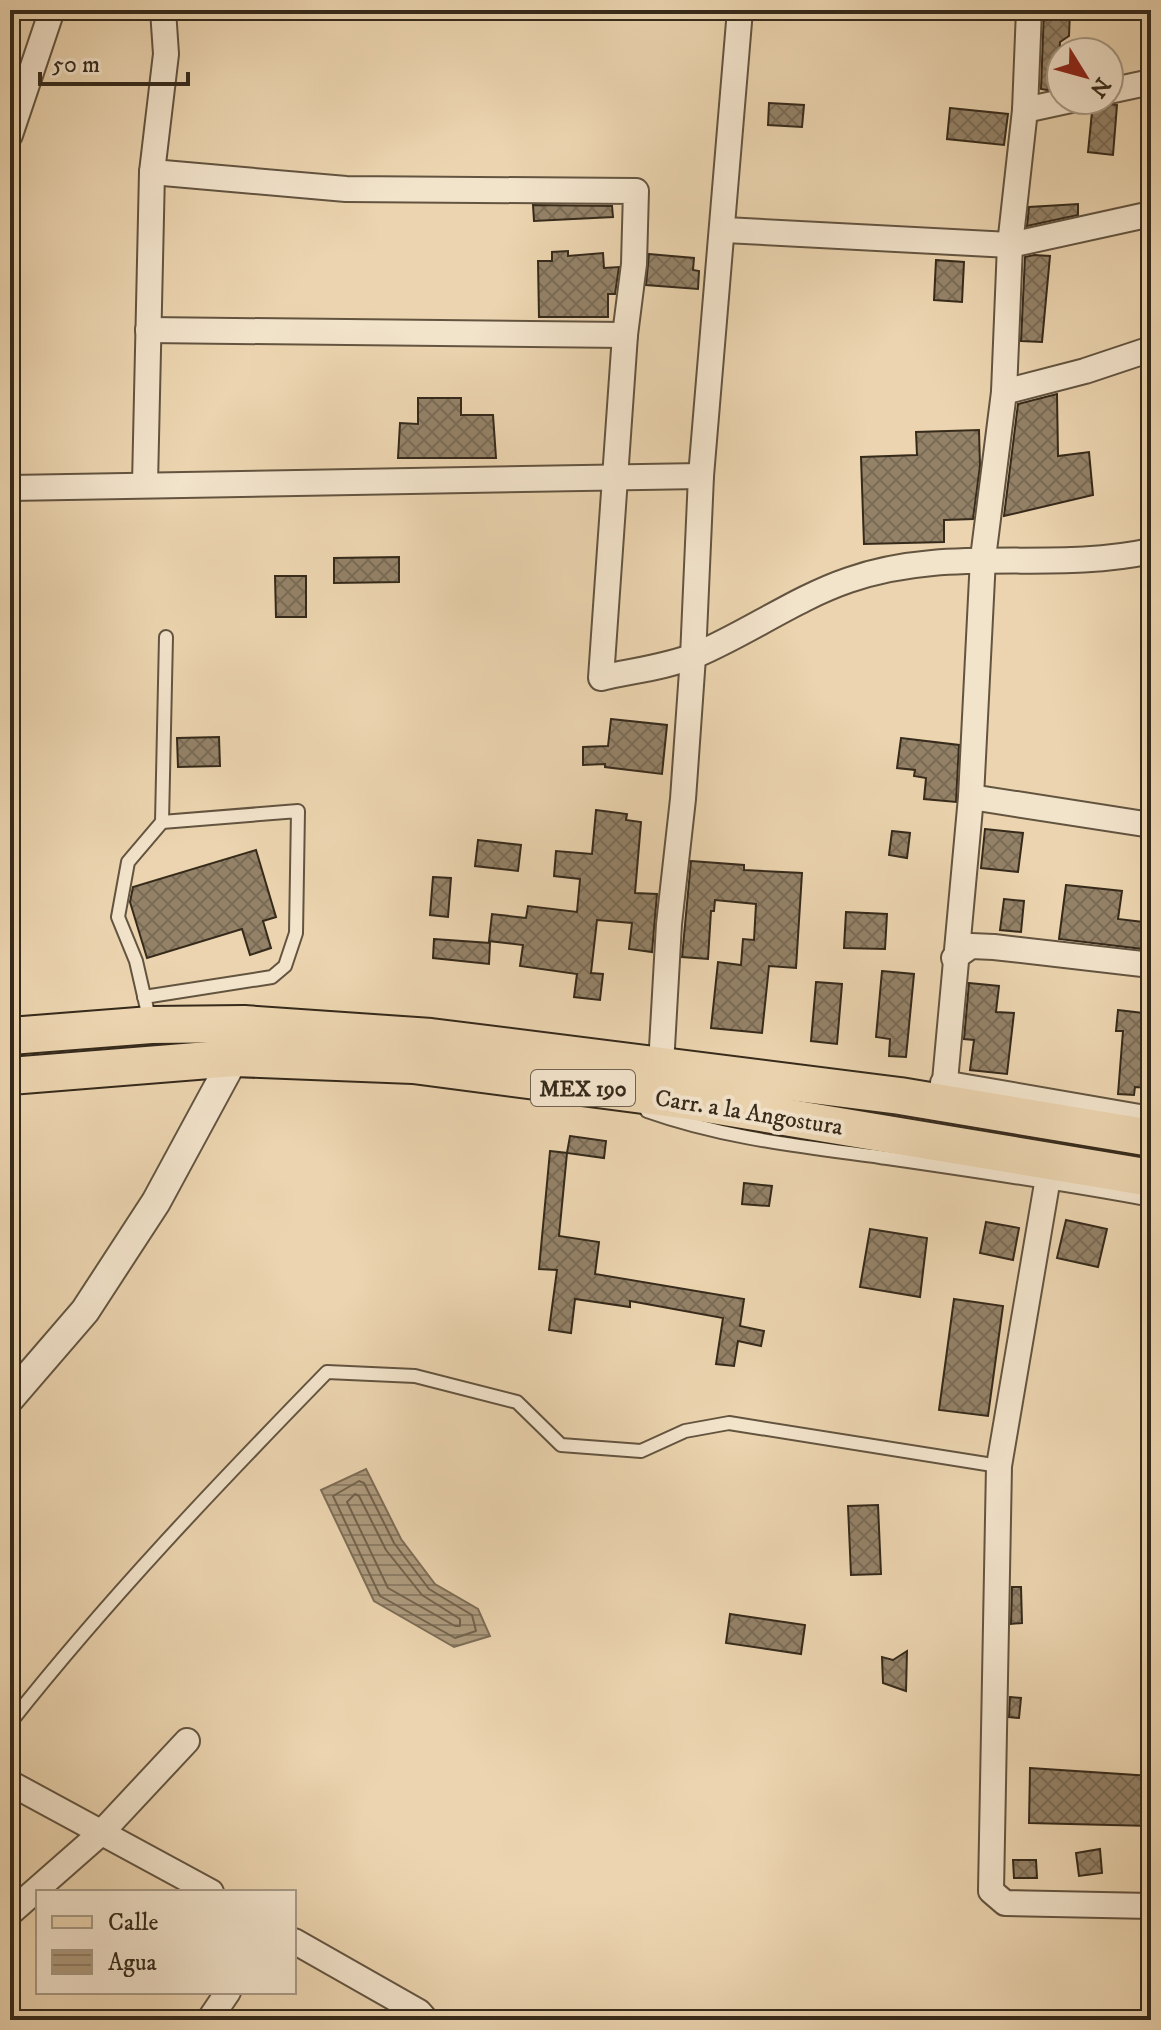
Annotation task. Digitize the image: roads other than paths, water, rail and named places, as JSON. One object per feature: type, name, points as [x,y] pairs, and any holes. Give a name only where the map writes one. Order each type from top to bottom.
[{"type":"main road","name":"Carr. a la Angostura","points":[[10,1036],[148,1011],[244,1024],[431,1037],[661,1065],[943,1093],[1151,1138]]},
{"type":"main road","name":"Carr. a la Angostura","points":[[10,1076],[234,1058],[413,1065],[689,1101],[1049,1170],[1151,1178]]},
{"type":"street","points":[[10,135],[52,10]]},
{"type":"street","points":[[145,484],[152,172],[166,54],[163,10]]},
{"type":"street","points":[[661,1065],[669,924],[683,799],[693,657],[701,476],[725,230],[740,10]]},
{"type":"street","points":[[1029,10],[1025,110],[1010,245],[1004,392],[983,558],[971,797],[943,1093],[1151,1119]]},
{"type":"street","points":[[1125,88],[1151,82]]},
{"type":"street","points":[[1025,110],[1045,106]]},
{"type":"street","points":[[152,172],[346,189],[636,191],[634,264],[625,335],[601,678],[693,657],[849,580],[940,561],[983,558],[1057,563],[1151,551]]},
{"type":"street","points":[[725,230],[1010,245],[1151,214]]},
{"type":"street","points":[[148,330],[625,335]]},
{"type":"street","points":[[1004,392],[1085,371],[1151,349]]},
{"type":"street","points":[[10,488],[701,476]]},
{"type":"street","points":[[971,797],[1151,825]]},
{"type":"street","points":[[954,958],[971,946],[1151,965]]},
{"type":"street","points":[[10,1398],[93,1299],[156,1202],[234,1058]]},
{"type":"street","points":[[1049,1170],[999,1466],[991,1891],[1005,1903],[1151,1906]]},
{"type":"street","points":[[36,1890],[101,1833],[187,1741]]},
{"type":"street","points":[[10,1783],[207,1890]]},
{"type":"street","points":[[10,1913],[36,1890]]},
{"type":"street","points":[[296,1942],[419,2012],[426,2020]]},
{"type":"street","points":[[209,2020],[227,1994]]},
{"type":"lane","points":[[162,822],[298,811],[296,933],[285,966],[272,977],[148,1011],[136,961],[118,917],[121,887],[128,862],[162,822],[166,637]]},
{"type":"lane","points":[[1049,1170],[1151,1200]]},
{"type":"lane","points":[[10,1723],[80,1635],[233,1468],[327,1372],[415,1376],[517,1402],[561,1445],[641,1451],[685,1431],[729,1423],[999,1466]]},
{"type":"water","points":[[366,1469],[401,1539],[435,1584],[478,1609],[490,1636],[454,1647],[374,1601],[321,1490]]}]
